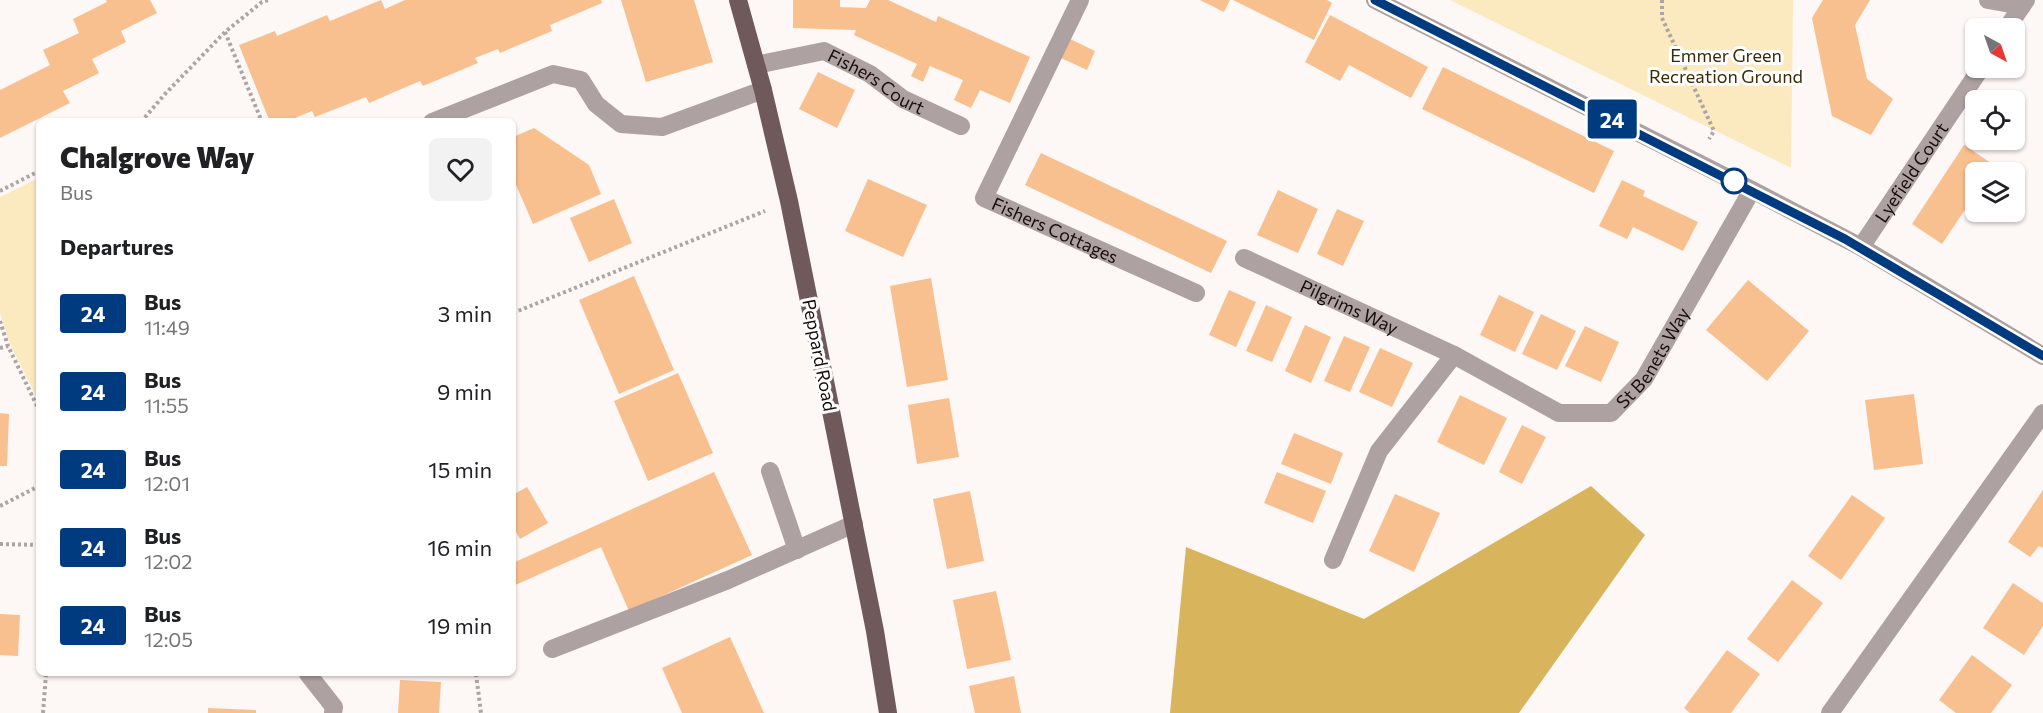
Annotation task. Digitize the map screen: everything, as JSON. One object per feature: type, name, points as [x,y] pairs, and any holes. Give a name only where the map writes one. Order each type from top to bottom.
[{"type":"main road","name":"Peppard Road","points":[[738,0],[763,90],[789,201],[875,631],[888,713]]},
{"type":"street","name":"Fishers Cottages","points":[[1080,0],[984,198],[1196,293]]},
{"type":"street","points":[[1375,0],[1861,247],[2043,356]]},
{"type":"street","points":[[1988,0],[2024,3],[2014,18]]},
{"type":"street","name":"Fishers Court","points":[[756,65],[824,51],[870,74],[903,99],[961,126]]},
{"type":"street","points":[[442,118],[553,74],[581,80],[596,104],[621,124],[662,127],[763,90]]},
{"type":"street","name":"Lyefield Court","points":[[1861,247],[1974,78]]},
{"type":"street","name":"St Benets Way","points":[[1454,354],[1559,413],[1611,413],[1644,379],[1752,190]]},
{"type":"street","name":"Pilgrims Way","points":[[1244,258],[1454,354]]},
{"type":"street","points":[[1333,560],[1379,451],[1454,354]]},
{"type":"street","points":[[1830,713],[2043,413]]},
{"type":"street","points":[[770,471],[798,550]]},
{"type":"street","points":[[552,649],[728,580],[854,524]]},
{"type":"street","points":[[310,676],[334,707],[333,713]]},
{"type":"path","points":[[144,118],[225,32],[261,1],[268,0]]},
{"type":"path","points":[[1662,0],[1662,18],[1714,131],[1695,161]]},
{"type":"path","points":[[225,32],[260,118]]},
{"type":"path","points":[[0,191],[36,173]]},
{"type":"path","points":[[516,312],[789,201]]},
{"type":"path","points":[[0,321],[8,346],[36,404]]},
{"type":"path","points":[[0,348],[8,346]]},
{"type":"path","points":[[0,506],[36,488]]},
{"type":"path","points":[[0,544],[36,544]]},
{"type":"path","points":[[42,713],[46,676]]},
{"type":"path","points":[[476,676],[481,713]]},
{"type":"green space","name":"Emmer Green Recreation Ground","points":[[1450,0],[1793,0],[1791,168]]},
{"type":"green space","points":[[36,179],[36,396],[10,344],[0,313],[0,197]]},
{"type":"shaded area","points":[[1591,486],[1645,535],[1519,713],[1170,713],[1186,547],[1364,619]]},
{"type":"building","points":[[106,0],[150,0],[157,13],[121,31],[126,42],[92,59],[99,73],[63,91],[70,103],[0,138],[0,90],[50,65],[43,50],[79,33],[73,19],[107,2]]},
{"type":"building","points":[[381,0],[385,9],[405,0],[601,0],[602,3],[550,25],[552,31],[500,53],[498,49],[475,58],[478,63],[423,86],[420,81],[369,103],[366,97],[315,117],[312,111],[295,118],[268,118],[239,45],[275,31],[277,36],[327,15],[330,21]]},
{"type":"building","points":[[621,0],[694,0],[713,62],[646,82]]},
{"type":"building","points":[[793,0],[840,0],[840,7],[866,8],[870,0],[888,0],[936,22],[938,16],[1030,57],[1010,103],[980,90],[971,108],[954,100],[963,80],[930,66],[923,82],[911,76],[917,64],[854,35],[856,30],[793,28]]},
{"type":"building","points":[[1200,0],[1230,0],[1224,12]]},
{"type":"building","points":[[1233,0],[1327,0],[1332,3],[1314,40]]},
{"type":"building","points":[[1823,0],[1870,0],[1855,25],[1867,79],[1893,99],[1871,135],[1832,116],[1812,18]]},
{"type":"building","points":[[1330,15],[1428,67],[1411,98],[1349,65],[1340,81],[1305,62]]},
{"type":"building","points":[[1068,38],[1095,51],[1087,70],[1059,57]]},
{"type":"building","points":[[1443,67],[1614,151],[1594,193],[1422,109]]},
{"type":"building","points":[[818,72],[855,90],[837,128],[799,109]]},
{"type":"building","points":[[534,128],[589,165],[601,194],[533,224],[516,185],[516,136]]},
{"type":"building","points":[[1964,145],[1965,150],[1972,150],[1990,162],[1965,162],[1965,210],[1942,244],[1912,224]]},
{"type":"building","points":[[1041,153],[1227,241],[1211,273],[1025,185]]},
{"type":"building","points":[[868,179],[927,205],[903,257],[845,231]]},
{"type":"building","points":[[1622,180],[1645,191],[1643,196],[1698,222],[1683,251],[1633,227],[1627,239],[1599,226]]},
{"type":"building","points":[[1278,190],[1318,209],[1298,253],[1257,235]]},
{"type":"building","points":[[614,199],[632,243],[589,262],[570,218]]},
{"type":"building","points":[[1337,209],[1364,221],[1343,266],[1317,254]]},
{"type":"building","points":[[634,276],[674,370],[619,394],[579,300]]},
{"type":"building","points":[[931,278],[948,380],[907,387],[890,286]]},
{"type":"building","points":[[1748,280],[1809,331],[1767,381],[1706,330]]},
{"type":"building","points":[[1229,290],[1256,302],[1236,347],[1209,335]]},
{"type":"building","points":[[1499,295],[1534,312],[1515,352],[1480,335]]},
{"type":"building","points":[[1266,305],[1292,317],[1272,362],[1246,351]]},
{"type":"building","points":[[1541,314],[1576,331],[1557,370],[1522,354]]},
{"type":"building","points":[[1305,325],[1331,337],[1311,383],[1285,371]]},
{"type":"building","points":[[1585,326],[1619,342],[1601,382],[1565,366]]},
{"type":"building","points":[[1344,336],[1370,347],[1350,392],[1324,381]]},
{"type":"building","points":[[1380,348],[1413,363],[1392,407],[1359,392]]},
{"type":"building","points":[[678,373],[713,453],[648,481],[614,401]]},
{"type":"building","points":[[1914,394],[1923,464],[1874,470],[1865,400]]},
{"type":"building","points":[[1460,395],[1507,418],[1484,465],[1437,442]]},
{"type":"building","points":[[949,398],[959,457],[917,464],[908,405]]},
{"type":"building","points":[[0,413],[9,414],[7,466],[0,466]]},
{"type":"building","points":[[1522,425],[1546,437],[1522,484],[1499,472]]},
{"type":"building","points":[[1294,433],[1343,453],[1331,484],[1281,464]]},
{"type":"building","points":[[714,472],[752,555],[629,611],[601,547],[516,585],[516,562]]},
{"type":"building","points":[[1277,472],[1326,491],[1313,523],[1264,503]]},
{"type":"building","points":[[527,487],[548,523],[520,539],[516,532],[516,493]]},
{"type":"building","points":[[2043,490],[2043,548],[2039,546],[2030,557],[2008,542]]},
{"type":"building","points":[[970,491],[984,561],[947,569],[933,499]]},
{"type":"building","points":[[1395,494],[1440,513],[1414,572],[1369,551]]},
{"type":"building","points":[[1852,495],[1885,518],[1841,580],[1808,556]]},
{"type":"building","points":[[1792,580],[1823,603],[1778,662],[1747,639]]},
{"type":"building","points":[[2013,583],[2043,603],[2043,626],[2024,655],[1983,628]]},
{"type":"building","points":[[996,591],[1011,660],[967,669],[953,600]]},
{"type":"building","points":[[0,614],[20,615],[18,656],[0,655]]},
{"type":"building","points":[[730,637],[764,713],[682,713],[662,668]]},
{"type":"building","points":[[1727,650],[1760,674],[1731,713],[1690,713],[1684,708]]},
{"type":"building","points":[[1972,655],[2012,685],[1991,713],[1956,713],[1939,700]]},
{"type":"building","points":[[1014,676],[1021,713],[975,713],[969,686]]},
{"type":"building","points":[[400,680],[441,682],[439,713],[398,713]]},
{"type":"building","points":[[208,708],[256,710],[256,713],[208,713]]},
{"type":"bus line","name":"24","points":[[1375,0],[1861,247],[2043,356]]}]
